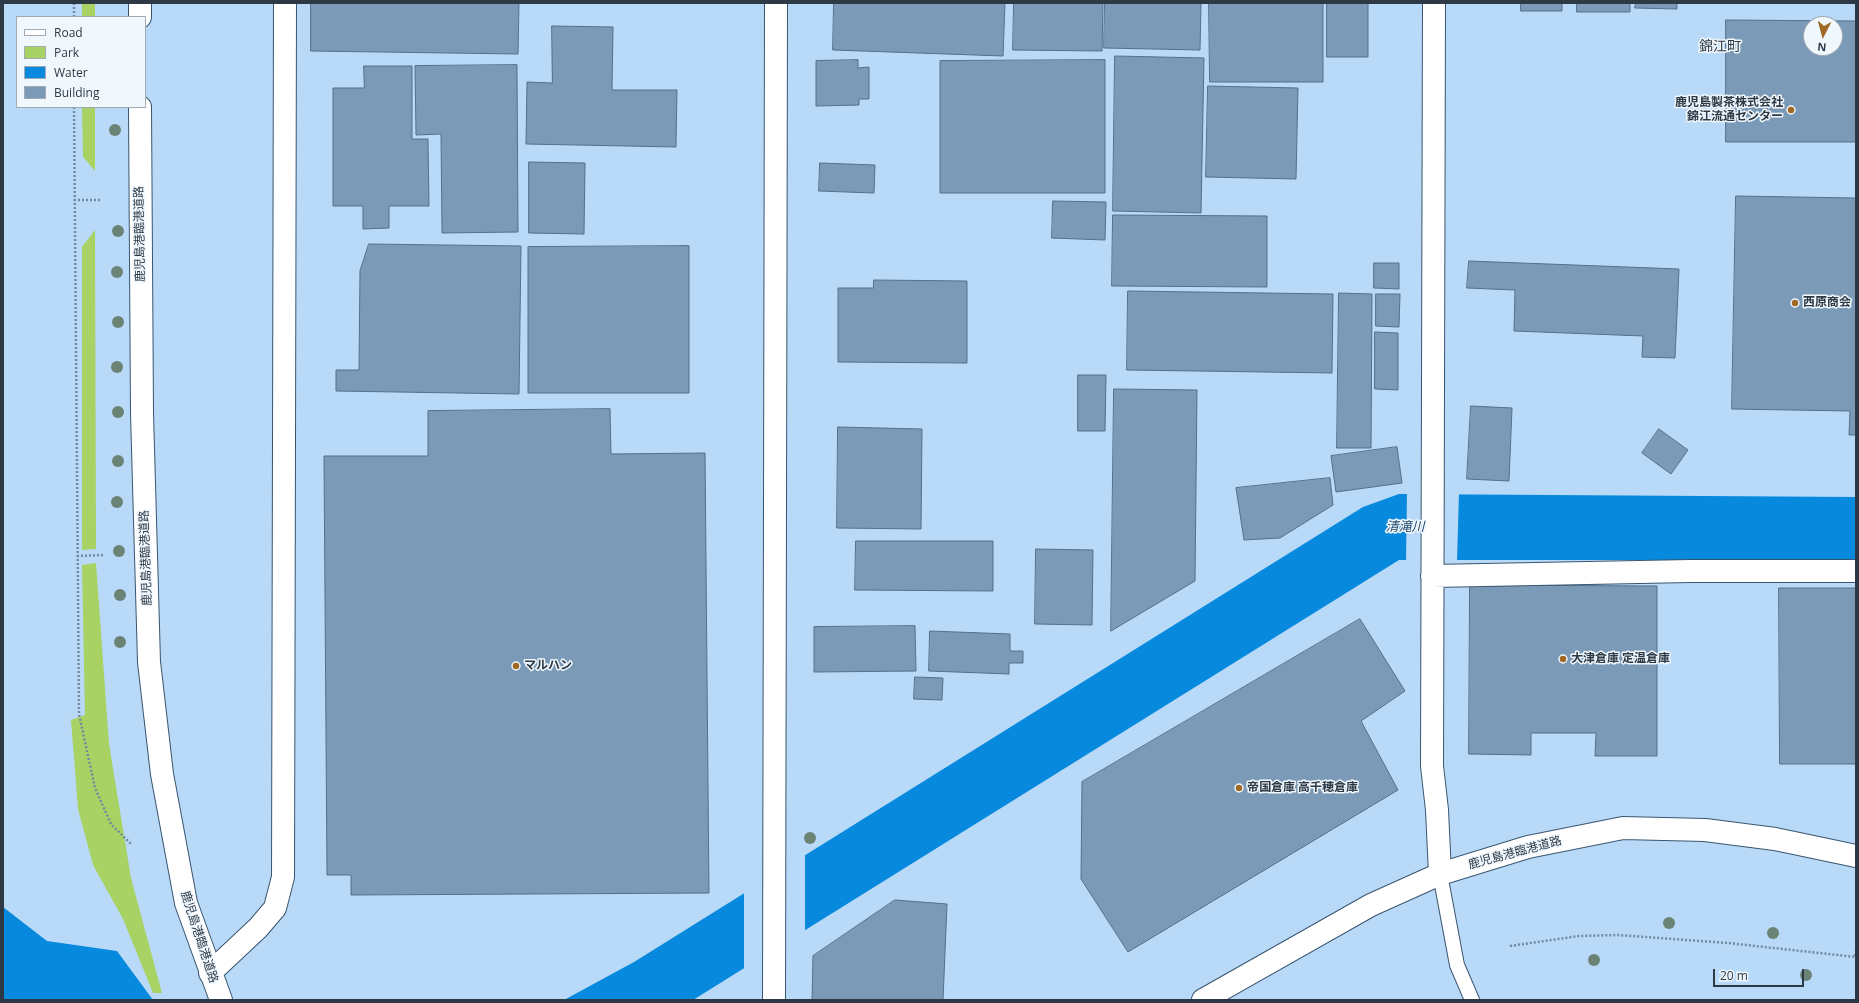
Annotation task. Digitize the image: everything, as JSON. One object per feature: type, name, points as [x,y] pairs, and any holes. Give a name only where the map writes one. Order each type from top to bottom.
[{"type":"street","points":[[140,3],[140,16]]},
{"type":"street","points":[[210,973],[258,928],[275,908],[283,877],[286,3]]},
{"type":"street","points":[[774,1000],[776,3]]},
{"type":"street","points":[[1434,3],[1432,766],[1437,810],[1440,874]]},
{"type":"street","name":"鹿児島港臨港道路","points":[[140,108],[142,413],[149,662],[162,774],[186,903],[221,1000]]},
{"type":"street","points":[[1432,576],[1691,571],[1856,572]]},
{"type":"street","name":"鹿児島港臨港道路","points":[[1203,1000],[1371,905],[1440,874],[1528,847],[1623,828],[1705,830],[1775,839],[1856,856]]},
{"type":"lane","points":[[1440,874],[1457,965],[1472,1000]]},
{"type":"path","points":[[74,3],[74,16]]},
{"type":"path","points":[[74,108],[78,714],[96,788],[111,824],[131,844]]},
{"type":"path","points":[[74,200],[101,200]]},
{"type":"path","points":[[76,556],[105,555]]},
{"type":"path","points":[[1510,946],[1579,936],[1618,935],[1728,942],[1855,956],[1856,952]]},
{"type":"green space","points":[[82,3],[95,3],[95,16],[82,16]]},
{"type":"green space","points":[[82,108],[95,108],[95,171],[83,157]]},
{"type":"green space","points":[[95,230],[96,549],[82,550],[82,247]]},
{"type":"green space","points":[[96,563],[109,744],[131,878],[162,993],[153,993],[123,919],[93,865],[78,809],[71,720],[85,715],[82,565]]},
{"type":"water","name":"清滝川","points":[[1399,494],[1856,497],[1856,560],[1399,560],[693,1000],[564,1000],[634,962],[1363,507]]},
{"type":"water","points":[[3,907],[47,941],[117,951],[153,1000],[3,1000]]},
{"type":"pier","points":[[1407,492],[1459,492],[1457,562],[1406,562]]},
{"type":"pier","points":[[805,853],[805,933],[744,971],[744,891]]},
{"type":"building","points":[[311,3],[519,3],[518,54],[311,51]]},
{"type":"building","points":[[834,3],[1005,3],[1003,56],[833,50]]},
{"type":"building","points":[[1014,3],[1103,3],[1102,51],[1013,50]]},
{"type":"building","points":[[1105,3],[1201,3],[1200,50],[1104,48]]},
{"type":"building","points":[[1209,3],[1323,3],[1323,82],[1210,82]]},
{"type":"building","points":[[1327,3],[1368,3],[1368,57],[1327,57]]},
{"type":"building","points":[[1521,3],[1562,3],[1562,11],[1521,11]]},
{"type":"building","points":[[1577,3],[1630,3],[1630,12],[1577,12]]},
{"type":"building","points":[[1636,3],[1677,3],[1677,9],[1635,8]]},
{"type":"building","name":"鹿児島製茶株式会社 錦江流通センター","points":[[1726,20],[1803,21],[1803,56],[1843,56],[1843,21],[1856,21],[1856,142],[1726,142]]},
{"type":"building","points":[[552,26],[613,27],[612,90],[677,90],[676,147],[526,144],[527,82],[552,83]]},
{"type":"building","points":[[1115,56],[1204,58],[1201,213],[1113,211]]},
{"type":"building","points":[[858,60],[858,68],[869,67],[869,99],[859,99],[859,105],[816,106],[816,61]]},
{"type":"building","points":[[1105,60],[1105,193],[940,193],[940,61]]},
{"type":"building","points":[[517,65],[518,232],[442,233],[441,134],[416,135],[415,66]]},
{"type":"building","points":[[364,66],[412,66],[412,139],[428,139],[429,206],[389,206],[389,228],[363,229],[363,206],[333,206],[333,88],[364,88]]},
{"type":"building","points":[[1208,86],[1298,88],[1296,179],[1206,177]]},
{"type":"building","points":[[529,162],[585,163],[584,234],[529,233]]},
{"type":"building","points":[[820,163],[875,165],[874,193],[819,191]]},
{"type":"building","name":"西原商会","points":[[1736,196],[1856,198],[1856,435],[1849,435],[1850,411],[1732,409]]},
{"type":"building","points":[[1053,201],[1106,202],[1105,240],[1052,238]]},
{"type":"building","points":[[1113,215],[1267,216],[1267,287],[1112,286]]},
{"type":"building","points":[[369,244],[521,246],[519,394],[336,391],[336,370],[359,370],[360,271]]},
{"type":"building","points":[[689,246],[689,393],[528,393],[528,247]]},
{"type":"building","points":[[1469,261],[1679,269],[1675,358],[1642,357],[1643,336],[1514,331],[1515,290],[1467,288]]},
{"type":"building","points":[[1374,263],[1399,263],[1399,289],[1374,288]]},
{"type":"building","points":[[874,280],[967,281],[967,363],[838,362],[838,288],[873,288]]},
{"type":"building","points":[[1128,291],[1333,294],[1332,373],[1127,370]]},
{"type":"building","points":[[1339,293],[1372,294],[1371,448],[1337,448]]},
{"type":"building","points":[[1376,294],[1400,294],[1399,327],[1376,326]]},
{"type":"building","points":[[1375,332],[1398,333],[1398,390],[1375,389]]},
{"type":"building","points":[[1078,375],[1106,375],[1105,431],[1078,431]]},
{"type":"building","points":[[1114,389],[1197,390],[1195,581],[1111,631]]},
{"type":"building","points":[[1471,406],[1512,408],[1509,481],[1467,479]]},
{"type":"building","name":"マルハン","points":[[610,409],[611,454],[705,453],[709,893],[351,895],[351,875],[327,875],[324,456],[428,456],[428,411]]},
{"type":"building","points":[[838,427],[922,429],[921,529],[837,528]]},
{"type":"building","points":[[1659,429],[1688,450],[1671,474],[1642,453]]},
{"type":"building","points":[[1397,447],[1402,483],[1336,492],[1331,456]]},
{"type":"building","points":[[1330,478],[1333,505],[1280,538],[1244,540],[1236,488]]},
{"type":"building","points":[[856,541],[993,541],[993,591],[855,590]]},
{"type":"building","points":[[1036,549],[1093,550],[1092,625],[1035,624]]},
{"type":"building","name":"大津倉庫 定温倉庫","points":[[1470,585],[1657,586],[1657,756],[1595,756],[1596,733],[1531,733],[1531,755],[1469,754]]},
{"type":"building","points":[[1779,588],[1856,588],[1856,764],[1780,764]]},
{"type":"building","name":"帝国倉庫 高千穂倉庫","points":[[1360,619],[1405,691],[1361,721],[1398,790],[1128,952],[1081,879],[1082,782]]},
{"type":"building","points":[[915,626],[916,671],[814,672],[814,627]]},
{"type":"building","points":[[930,631],[1010,634],[1010,651],[1023,651],[1023,663],[1009,663],[1009,674],[929,671]]},
{"type":"building","points":[[915,677],[943,678],[942,700],[914,699]]},
{"type":"building","points":[[895,900],[947,904],[943,1000],[812,1000],[813,956]]},
{"type":"place","name":"鹿児島製茶株式会社 錦江流通センター","points":[[1791,110]]},
{"type":"place","name":"西原商会","points":[[1795,303]]},
{"type":"place","name":"大津倉庫 定温倉庫","points":[[1563,659]]},
{"type":"place","name":"マルハン","points":[[516,666]]},
{"type":"place","name":"帝国倉庫 高千穂倉庫","points":[[1239,788]]},
{"type":"district","name":"錦江町","points":[[1720,47]]}]
